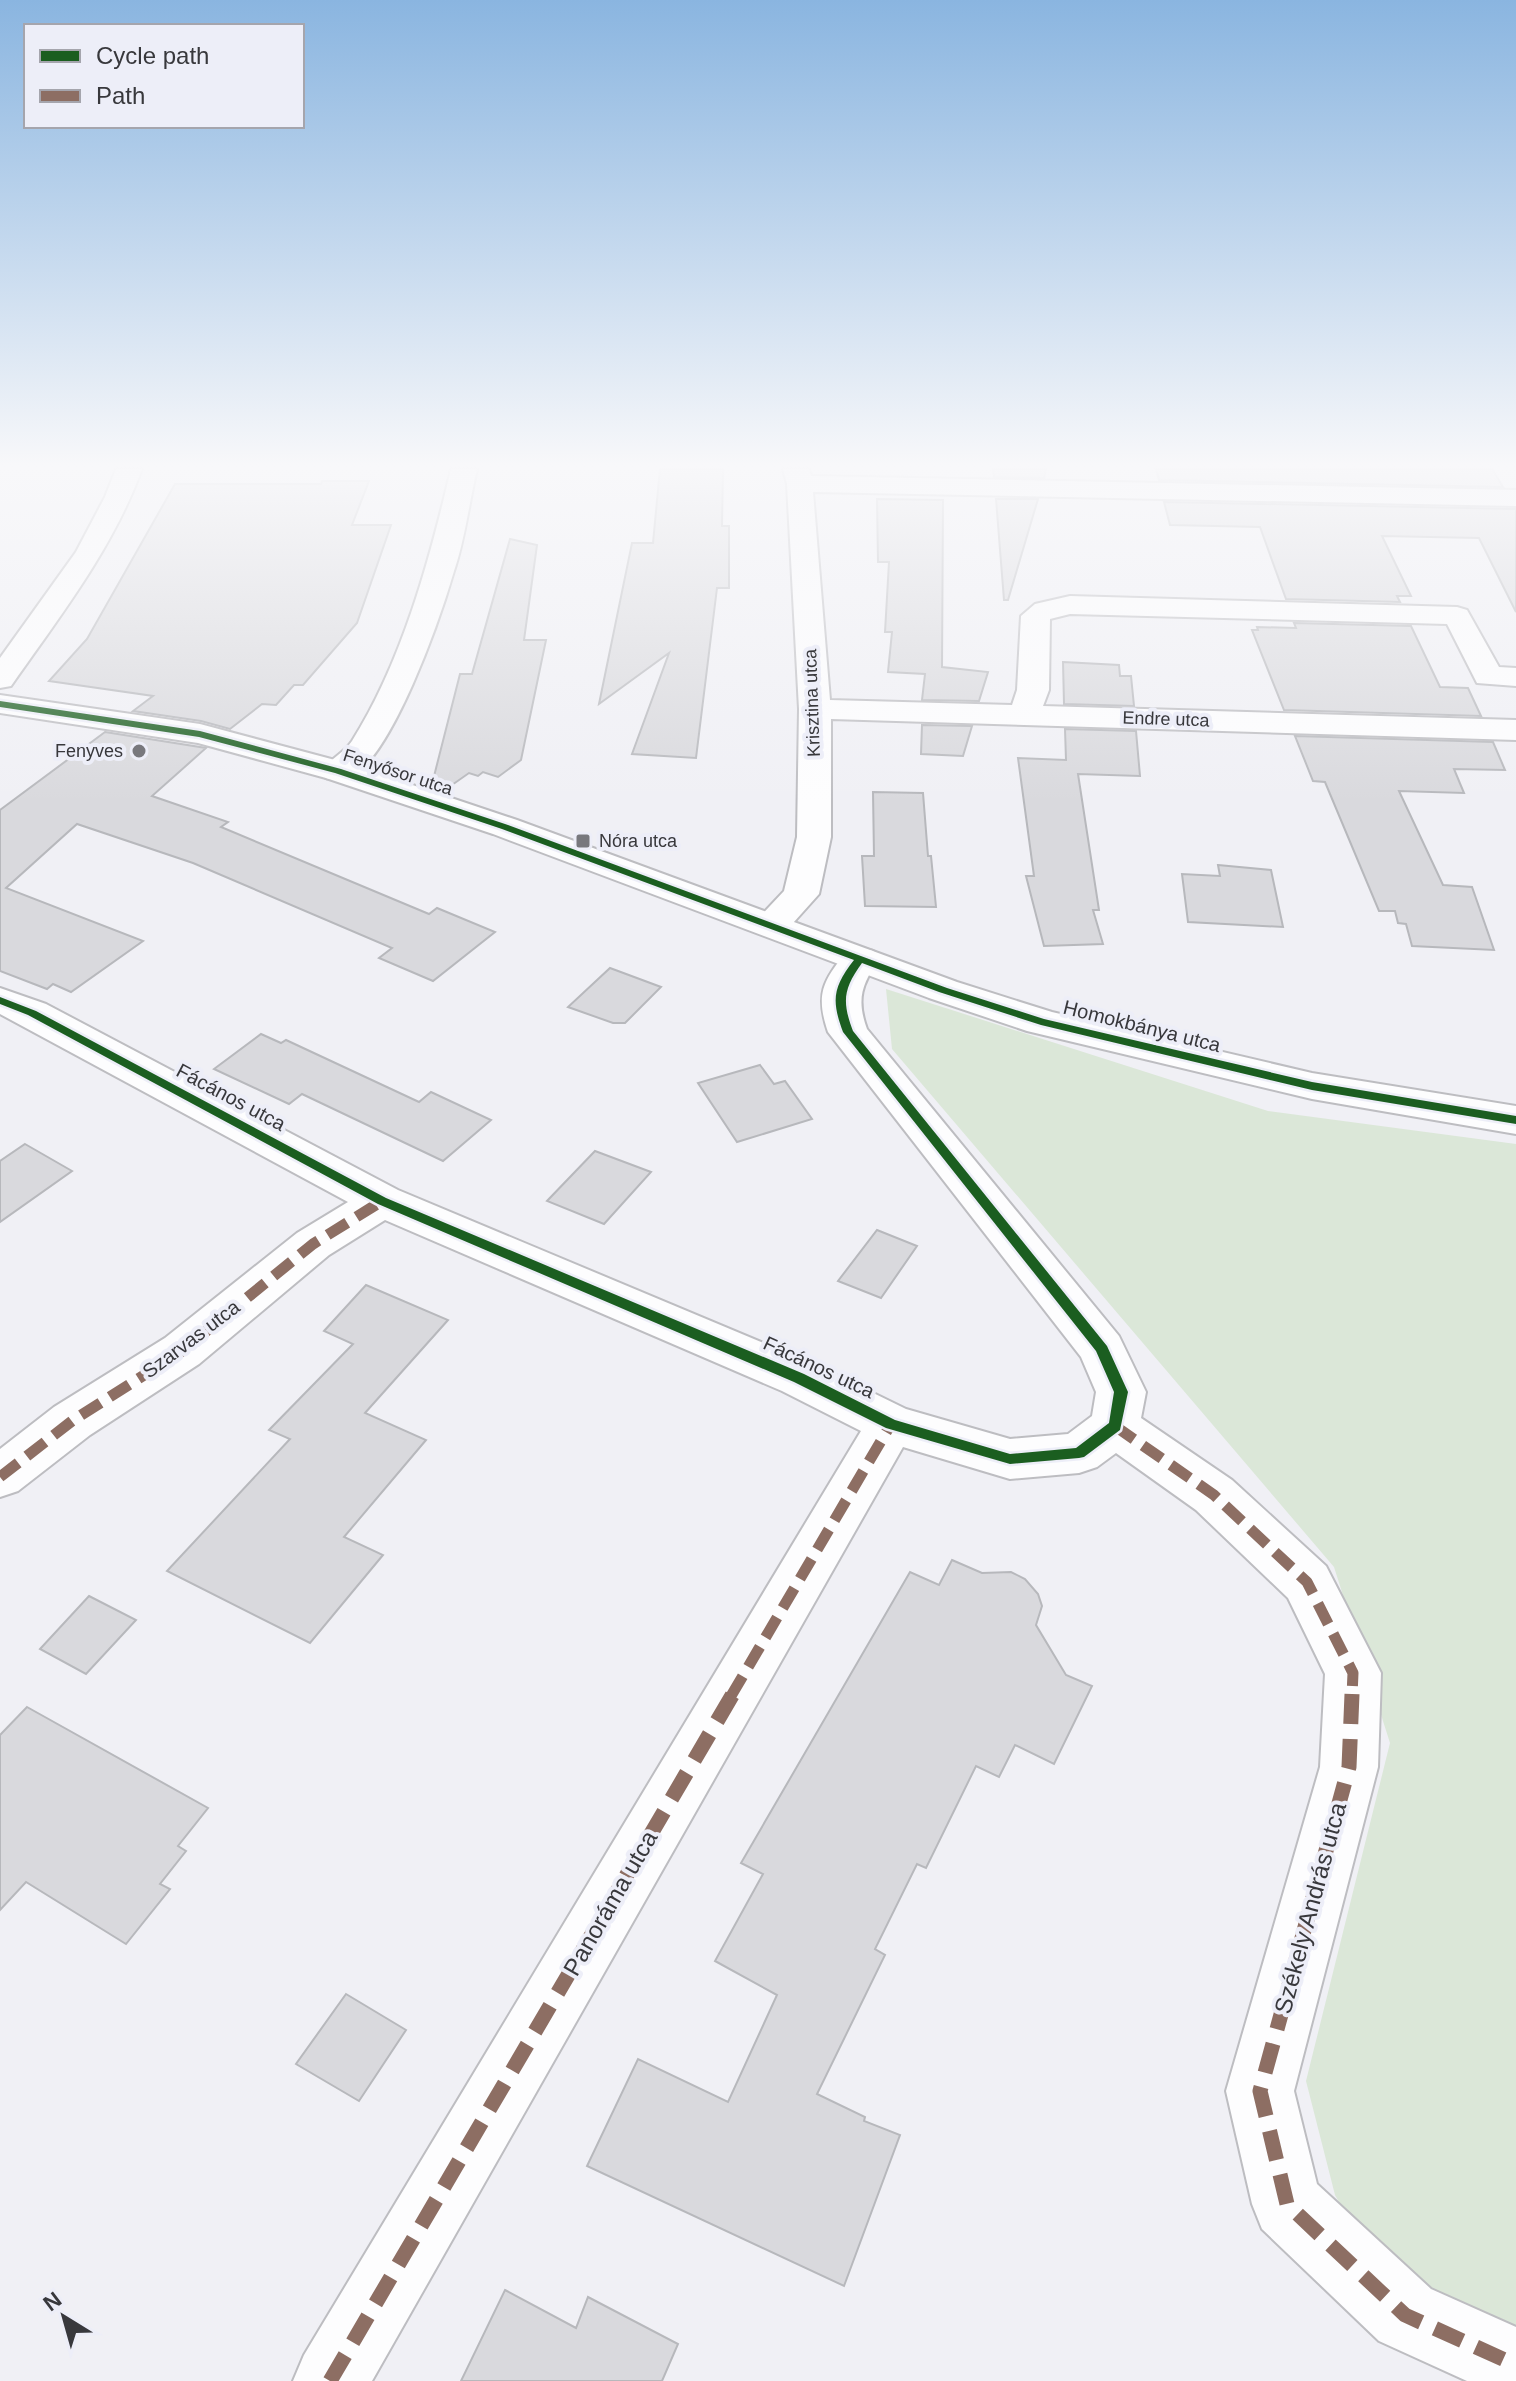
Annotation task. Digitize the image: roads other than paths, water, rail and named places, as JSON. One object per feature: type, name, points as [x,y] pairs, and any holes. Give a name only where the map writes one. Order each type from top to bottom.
[{"type":"street","points":[[0,679],[70,580]]},
{"type":"street","points":[[338,771],[358,755],[368,741],[401,672],[437,580]]},
{"type":"street","name":"Krisztina utca","points":[[772,924],[801,894],[814,837],[815,709],[806,580]]},
{"type":"street","points":[[1024,715],[1033,690],[1036,616],[1045,610],[1070,605],[1457,616],[1488,676],[1516,677]]},
{"type":"street","name":"Fenyősor utca","points":[[0,704],[200,734],[338,771],[491,822],[772,924]]},
{"type":"street","name":"Endre utca","points":[[815,709],[1516,730]]},
{"type":"street","name":"Homokbánya utca","points":[[772,924],[860,959],[1041,1022],[1170,1055],[1326,1089],[1516,1120]]},
{"type":"street","points":[[860,959],[841,984],[840,1011],[848,1032],[1102,1349],[1121,1392],[1115,1426]]},
{"type":"street","name":"Fácános utca","points":[[0,1000],[32,1013],[382,1201],[799,1378],[891,1424],[1010,1459],[1079,1453],[1115,1426]]},
{"type":"street","name":"Szarvas utca","points":[[0,1477],[72,1421],[182,1351],[313,1244],[382,1201]]},
{"type":"street","name":"Panoráma utca","points":[[330,2381],[891,1424]]},
{"type":"street","name":"Székely András utca","points":[[1115,1426],[1214,1495],[1307,1582],[1353,1673],[1349,1767],[1260,2091],[1287,2204],[1405,2315],[1516,2365]]},
{"type":"place","name":"Fenyves","points":[[139,751]]},
{"type":"place","name":"Nóra utca","points":[[583,841]]}]
